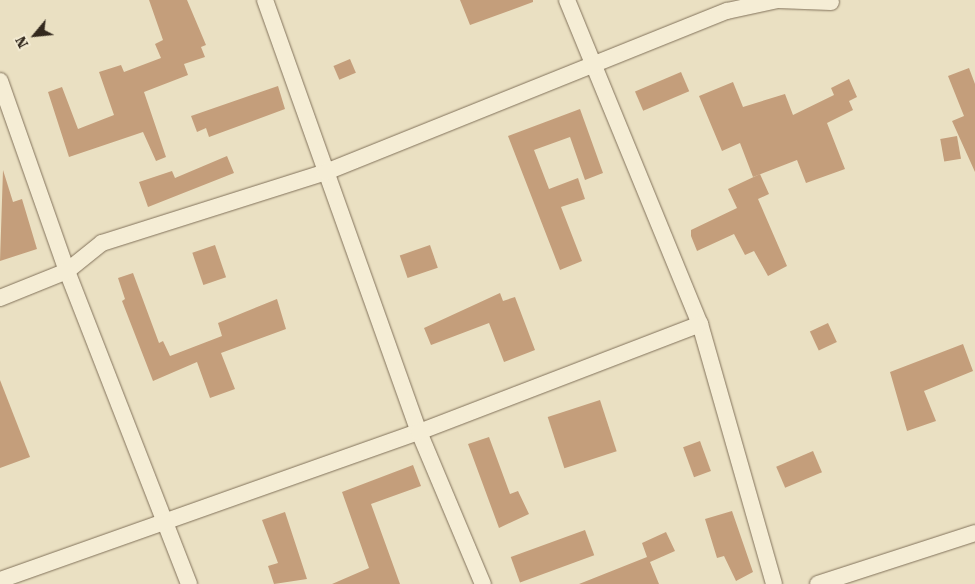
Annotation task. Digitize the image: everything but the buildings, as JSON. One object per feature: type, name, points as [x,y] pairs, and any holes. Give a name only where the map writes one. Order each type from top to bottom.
[{"type":"street","points":[[266,0],[419,432],[483,584]]},
{"type":"street","points":[[567,0],[590,65],[700,324],[774,584]]},
{"type":"street","points":[[0,298],[67,271],[102,243],[326,172],[727,10],[778,0],[831,2]]},
{"type":"street","points":[[0,80],[67,271],[163,522],[189,584]]},
{"type":"street","points":[[0,580],[419,432],[700,324]]},
{"type":"street","points":[[818,584],[975,534]]}]
